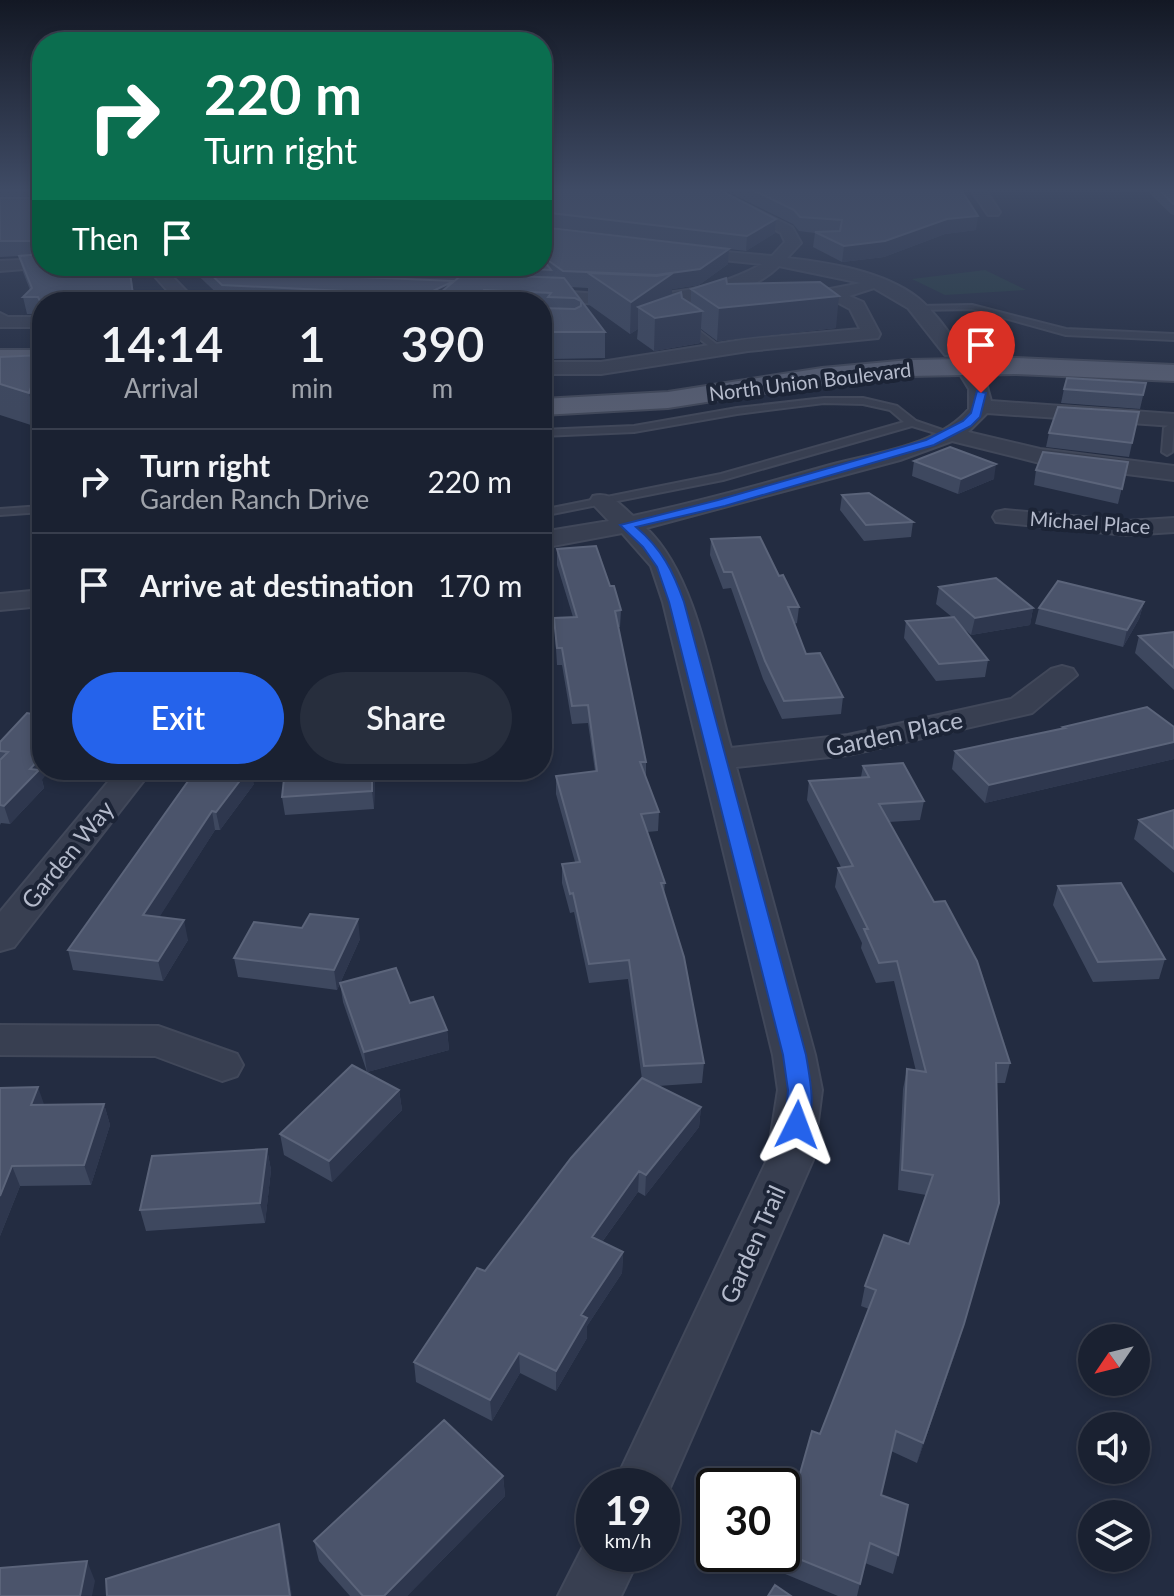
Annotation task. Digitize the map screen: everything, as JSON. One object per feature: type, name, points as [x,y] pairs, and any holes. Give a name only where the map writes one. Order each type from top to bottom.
[{"type":"main road","points":[[0,343],[32,343]]},
{"type":"main road","name":"North Union Boulevard","points":[[552,390],[663,383],[864,355],[1174,373]]},
{"type":"main road","points":[[0,357],[32,357]]},
{"type":"main road","name":"North Union Boulevard","points":[[552,406],[668,400],[958,359],[1174,359]]},
{"type":"street","points":[[552,295],[633,299],[680,297],[739,285],[771,262]]},
{"type":"street","points":[[552,536],[614,513],[721,503],[910,449],[949,434],[967,423],[980,406],[981,393],[958,359],[919,308],[900,294],[840,273],[775,262]]},
{"type":"street","points":[[0,266],[32,264]]},
{"type":"street","points":[[163,276],[177,292]]},
{"type":"street","points":[[552,368],[601,368],[719,349],[871,334],[857,306],[831,294],[878,284]]},
{"type":"street","points":[[0,318],[2,322],[32,322]]},
{"type":"street","points":[[980,406],[1171,424]]},
{"type":"street","points":[[949,434],[1040,456],[1171,462]]},
{"type":"street","name":"Garden Trail","points":[[614,513],[648,544],[664,566],[677,602],[794,1055],[800,1090],[790,1160],[650,1468]]},
{"type":"street","name":"Michael Place","points":[[1005,517],[1127,528],[1174,525]]},
{"type":"street","points":[[0,602],[32,599]]},
{"type":"street","name":"Garden Place","points":[[716,759],[848,745],[1021,706],[1062,675]]},
{"type":"street","name":"Garden Way","points":[[0,938],[127,780]]},
{"type":"street","points":[[0,1040],[158,1041],[222,1065]]},
{"type":"street","points":[[588,1596],[601,1572]]},
{"type":"lane","points":[[919,308],[972,307],[1066,332],[1174,337]]},
{"type":"lane","points":[[686,325],[719,349]]},
{"type":"lane","points":[[552,433],[631,429],[775,405],[846,399],[875,402],[909,418],[912,423]]},
{"type":"lane","points":[[552,513],[614,513],[723,477],[912,423],[949,434]]},
{"type":"lane","points":[[1171,424],[1171,462]]},
{"type":"lane","points":[[0,512],[32,510]]},
{"type":"shaded area","points":[[985,270],[1026,290],[945,295],[912,279]]},
{"type":"building","points":[[22,262],[32,262],[32,276],[130,276],[133,292],[32,292],[32,297],[23,297],[32,288]]},
{"type":"building","points":[[552,262],[709,262],[700,269],[656,275],[563,271]]},
{"type":"building","points":[[588,273],[657,276],[673,273],[631,302]]},
{"type":"building","points":[[213,276],[335,276],[454,281],[431,292],[222,285]]},
{"type":"building","points":[[461,276],[564,278],[605,332],[552,332],[552,308],[575,309],[581,306],[581,301],[552,297],[552,292],[441,292]]},
{"type":"building","points":[[726,278],[727,284],[820,282],[839,296],[719,308],[691,289]]},
{"type":"building","points":[[681,292],[682,298],[702,311],[655,318],[638,307]]},
{"type":"building","points":[[32,355],[29,393],[0,384],[0,357]]},
{"type":"building","points":[[1067,378],[1146,383],[1143,395],[1064,389]]},
{"type":"building","points":[[1058,407],[1139,412],[1132,443],[1049,433]]},
{"type":"building","points":[[950,447],[996,464],[961,479],[914,461]]},
{"type":"building","points":[[1043,452],[1128,462],[1122,489],[1036,470]]},
{"type":"building","points":[[869,493],[913,522],[866,525],[842,495]]},
{"type":"building","points":[[760,537],[799,607],[788,607],[806,654],[820,653],[843,697],[784,701],[765,661],[732,572],[724,572],[711,539]]},
{"type":"building","points":[[596,546],[621,610],[615,611],[646,762],[640,762],[659,812],[641,814],[665,883],[661,883],[684,957],[704,1063],[644,1066],[629,960],[589,964],[573,893],[570,894],[562,864],[580,862],[556,776],[597,771],[588,705],[572,706],[562,648],[557,648],[554,618],[577,617],[557,549]]},
{"type":"building","points":[[996,578],[1033,608],[975,618],[939,587]]},
{"type":"building","points":[[1058,581],[1144,602],[1127,630],[1039,608]]},
{"type":"building","points":[[954,617],[988,660],[939,664],[906,621]]},
{"type":"building","points":[[1174,632],[1174,668],[1139,636]]},
{"type":"building","points":[[1147,707],[1174,727],[1174,742],[989,785],[955,751],[1065,728]]},
{"type":"building","points":[[27,713],[32,714],[32,777],[4,806],[0,805],[0,760],[8,752],[0,751],[0,742]]},
{"type":"building","points":[[903,763],[924,801],[879,804],[934,902],[945,901],[977,961],[1010,1063],[996,1063],[999,1203],[964,1324],[923,1443],[896,1431],[881,1495],[908,1505],[898,1555],[870,1543],[860,1584],[800,1559],[800,1473],[812,1431],[820,1434],[876,1290],[865,1286],[884,1235],[909,1244],[933,1175],[902,1170],[907,1069],[926,1072],[897,961],[879,963],[864,929],[868,929],[838,868],[853,866],[809,781],[869,777],[863,766]]},
{"type":"building","points":[[189,780],[240,780],[216,812],[212,811],[143,915],[184,920],[158,961],[68,950]]},
{"type":"building","points":[[284,780],[372,780],[372,791],[282,797]]},
{"type":"building","points":[[1174,810],[1174,849],[1139,820]]},
{"type":"building","points":[[1121,883],[1165,959],[1098,962],[1058,886]]},
{"type":"building","points":[[310,914],[358,919],[334,970],[234,958],[254,922],[302,928]]},
{"type":"building","points":[[396,968],[410,1003],[433,997],[447,1030],[364,1052],[340,983]]},
{"type":"building","points":[[352,1065],[399,1090],[329,1161],[280,1134]]},
{"type":"building","points":[[642,1078],[701,1107],[646,1175],[639,1171],[592,1237],[623,1252],[581,1315],[587,1318],[556,1371],[519,1353],[490,1400],[414,1362],[477,1268],[485,1271],[571,1158]]},
{"type":"building","points":[[38,1087],[31,1105],[104,1104],[84,1165],[12,1166],[0,1196],[0,1088]]},
{"type":"building","points":[[267,1149],[260,1203],[140,1210],[152,1156]]},
{"type":"building","points":[[444,1420],[503,1476],[384,1596],[363,1596],[314,1541]]},
{"type":"building","points":[[279,1524],[290,1596],[107,1596],[106,1579]]},
{"type":"building","points":[[87,1561],[80,1596],[0,1596],[0,1568]]},
{"type":"building","points":[[775,1585],[791,1596],[768,1596]]},
{"type":"route","points":[[797,1125],[800,1090],[794,1055],[677,602],[664,566],[648,544],[626,525],[721,503],[930,442],[967,423],[980,406],[981,393]]}]
